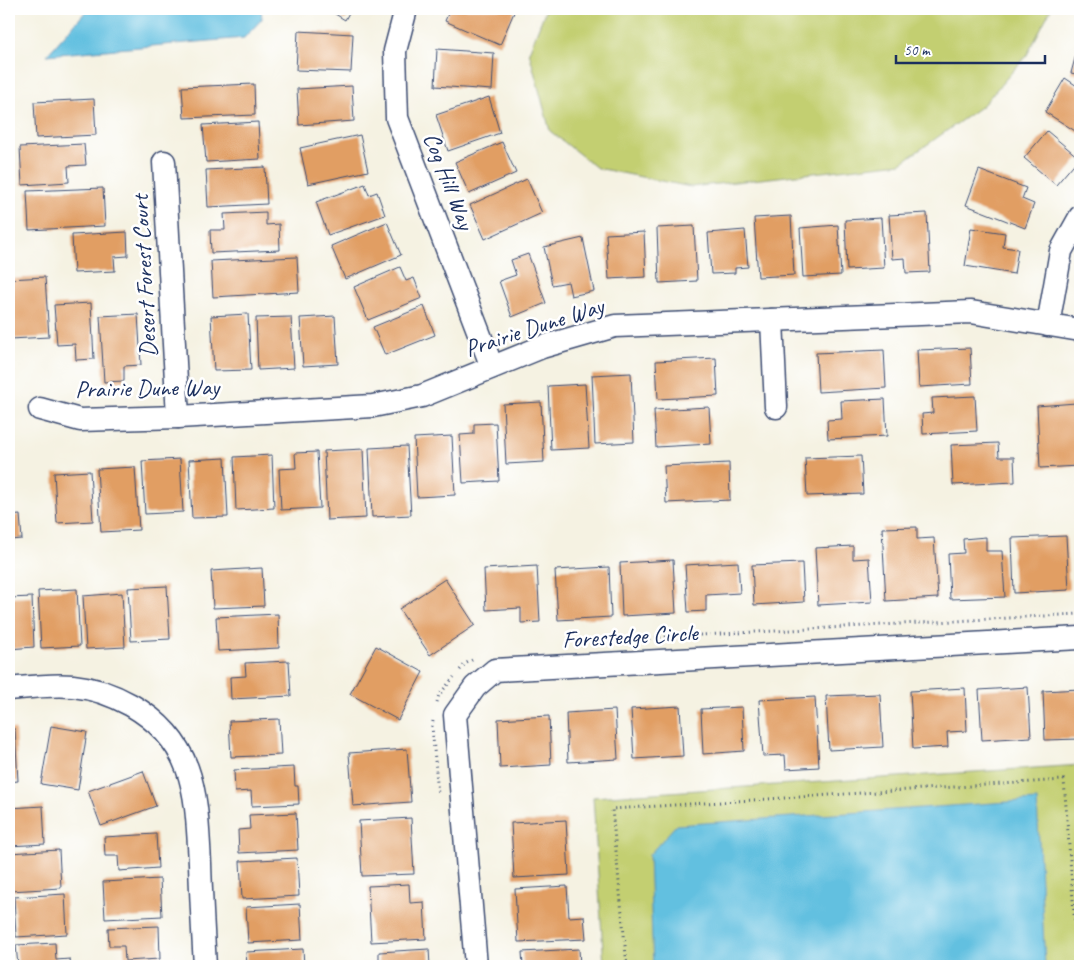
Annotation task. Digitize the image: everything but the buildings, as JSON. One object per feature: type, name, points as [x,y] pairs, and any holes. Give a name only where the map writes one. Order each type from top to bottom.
[{"type":"street","name":"Cog Hill Way","points":[[406,9],[395,52],[397,118],[492,366]]},
{"type":"street","name":"Desert Forest Court","points":[[164,162],[178,417]]},
{"type":"street","points":[[1048,325],[1061,251],[1080,217]]},
{"type":"street","name":"Prairie Dune Way","points":[[40,409],[80,420],[178,417],[373,406],[422,396],[542,347],[615,326],[971,312],[1080,330]]},
{"type":"street","points":[[772,320],[776,407]]},
{"type":"street","name":"Forestedge Circle","points":[[476,966],[455,715],[475,687],[495,670],[1080,638]]},
{"type":"street","points":[[9,689],[73,686],[106,693],[122,699],[150,718],[163,729],[174,744],[184,761],[195,794],[205,966]]},
{"type":"path","points":[[625,640],[1080,614]]},
{"type":"path","points":[[435,710],[439,695],[465,664],[473,660]]},
{"type":"path","points":[[434,718],[432,726],[439,803]]},
{"type":"path","points":[[627,966],[612,809],[1064,780],[1078,966]]},
{"type":"green space","points":[[546,9],[1051,9],[1027,55],[982,106],[901,163],[691,187],[597,168],[550,131],[529,52]]},
{"type":"green space","points":[[1080,765],[1080,966],[604,966],[593,797]]},
{"type":"water","points":[[88,9],[261,9],[262,19],[244,38],[47,55]]},
{"type":"water","points":[[1037,800],[1045,966],[653,966],[649,855],[676,825]]}]
